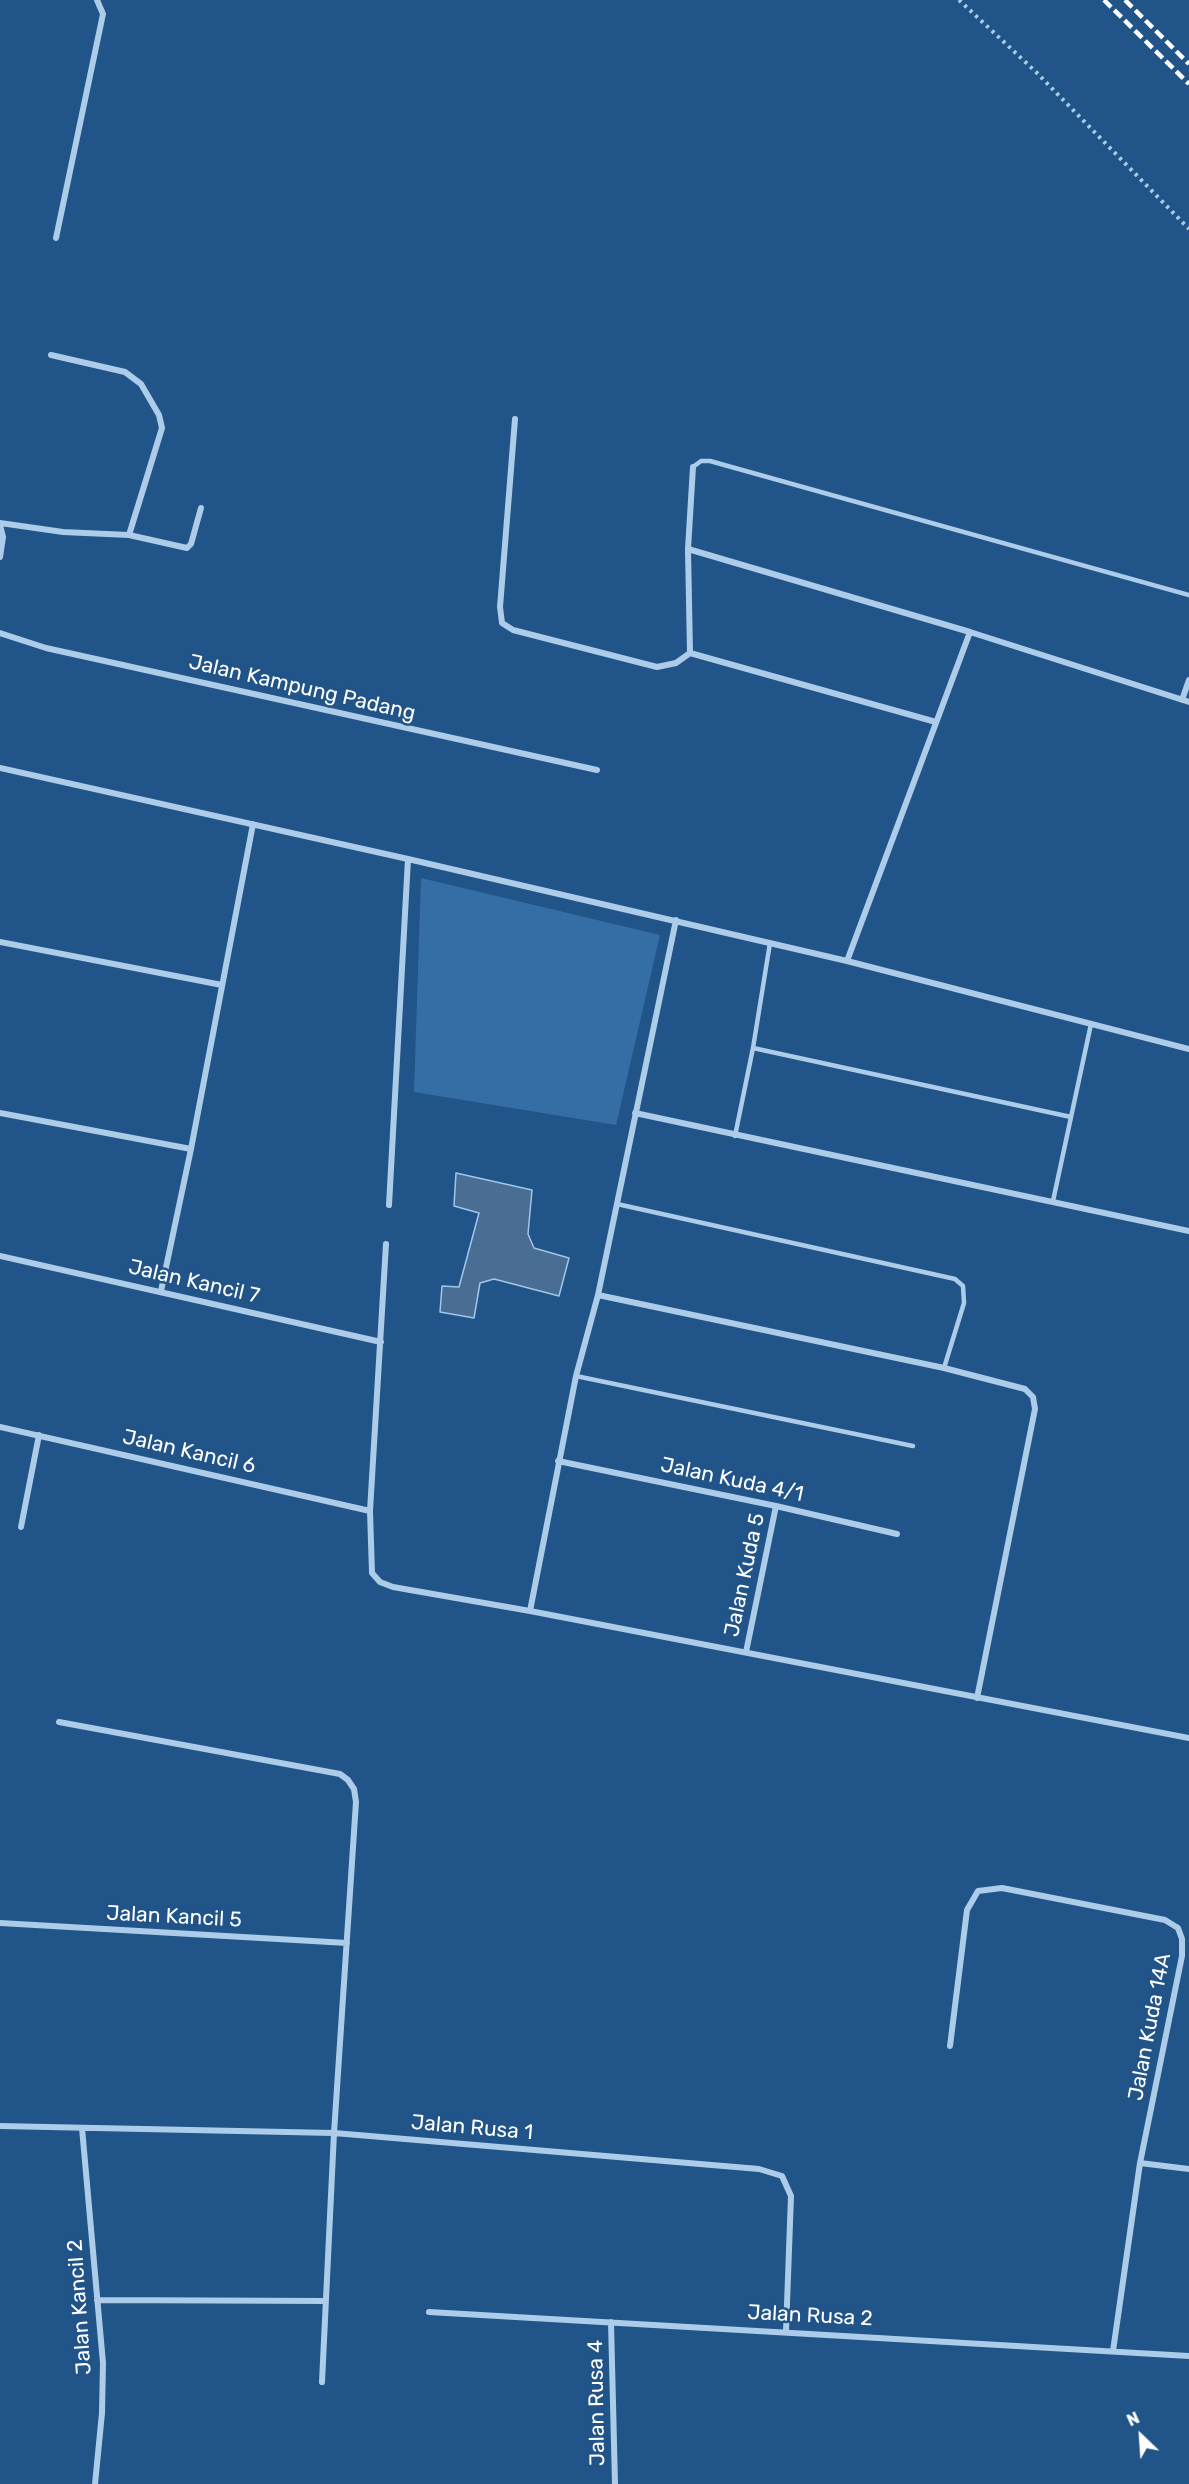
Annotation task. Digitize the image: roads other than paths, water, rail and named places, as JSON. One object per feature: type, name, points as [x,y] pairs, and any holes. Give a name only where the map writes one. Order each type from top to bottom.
[{"type":"street","points":[[56,238],[103,14],[97,0]]},
{"type":"street","points":[[51,355],[125,372],[141,384],[159,415],[162,428],[129,536]]},
{"type":"street","points":[[515,419],[500,607],[502,624],[513,630],[657,667],[676,663],[690,652]]},
{"type":"street","points":[[690,652],[688,549],[693,467]]},
{"type":"street","points":[[0,557],[3,537],[0,524],[63,532],[129,536],[188,548],[201,508]]},
{"type":"street","points":[[688,549],[970,632],[1186,701],[1189,680]]},
{"type":"street","points":[[847,961],[970,632]]},
{"type":"street","name":"Jalan Kampung Padang","points":[[0,633],[46,648],[597,770]]},
{"type":"street","points":[[690,652],[936,722]]},
{"type":"street","points":[[0,768],[676,920],[847,961],[1189,1049]]},
{"type":"street","points":[[161,1291],[191,1149],[252,824]]},
{"type":"street","points":[[389,1205],[408,859]]},
{"type":"street","points":[[530,1611],[558,1461],[617,1204],[676,920]]},
{"type":"street","points":[[0,942],[222,985]]},
{"type":"street","points":[[0,1113],[191,1149]]},
{"type":"street","points":[[635,1113],[1189,1231]]},
{"type":"street","points":[[386,1244],[370,1511],[372,1573],[380,1582],[393,1587],[530,1611],[1189,1738]]},
{"type":"street","name":"Jalan Kancil 7","points":[[0,1256],[381,1342]]},
{"type":"street","points":[[597,1295],[944,1368],[1025,1389],[1033,1397],[1035,1409],[977,1698]]},
{"type":"street","name":"Jalan Kancil 6","points":[[0,1427],[370,1511]]},
{"type":"street","points":[[21,1527],[39,1435]]},
{"type":"street","name":"Jalan Kuda 4/1","points":[[558,1461],[776,1506],[897,1534]]},
{"type":"street","name":"Jalan Kuda 5","points":[[746,1652],[776,1506]]},
{"type":"street","points":[[59,1722],[340,1774],[354,1789],[356,1802],[334,2133],[322,2382]]},
{"type":"street","name":"Jalan Kuda 14A","points":[[950,2046],[967,1911],[978,1891],[1002,1888],[1165,1920],[1178,1928],[1182,1939],[1182,1956],[1140,2163],[1113,2351]]},
{"type":"street","name":"Jalan Kancil 5","points":[[0,1923],[347,1943]]},
{"type":"street","name":"Jalan Rusa 1","points":[[0,2126],[334,2133],[759,2169],[782,2176],[790,2196],[786,2331]]},
{"type":"street","name":"Jalan Kancil 2","points":[[82,2128],[102,2363],[102,2413],[95,2484]]},
{"type":"street","points":[[1140,2163],[1189,2169]]},
{"type":"street","points":[[97,2300],[326,2301]]},
{"type":"street","name":"Jalan Rusa 2","points":[[429,2312],[1189,2356]]},
{"type":"street","name":"Jalan Rusa 4","points":[[611,2322],[615,2484]]},
{"type":"lane","points":[[693,467],[701,461],[710,461],[1189,595]]},
{"type":"lane","points":[[735,1136],[753,1048],[770,943]]},
{"type":"lane","points":[[1053,1202],[1091,1024]]},
{"type":"lane","points":[[753,1048],[1071,1117]]},
{"type":"lane","points":[[617,1204],[955,1279],[963,1286],[964,1304],[944,1368]]},
{"type":"lane","points":[[576,1376],[913,1446]]},
{"type":"railway","points":[[1104,0],[1189,84]]},
{"type":"railway","points":[[1125,0],[1189,64]]}]
